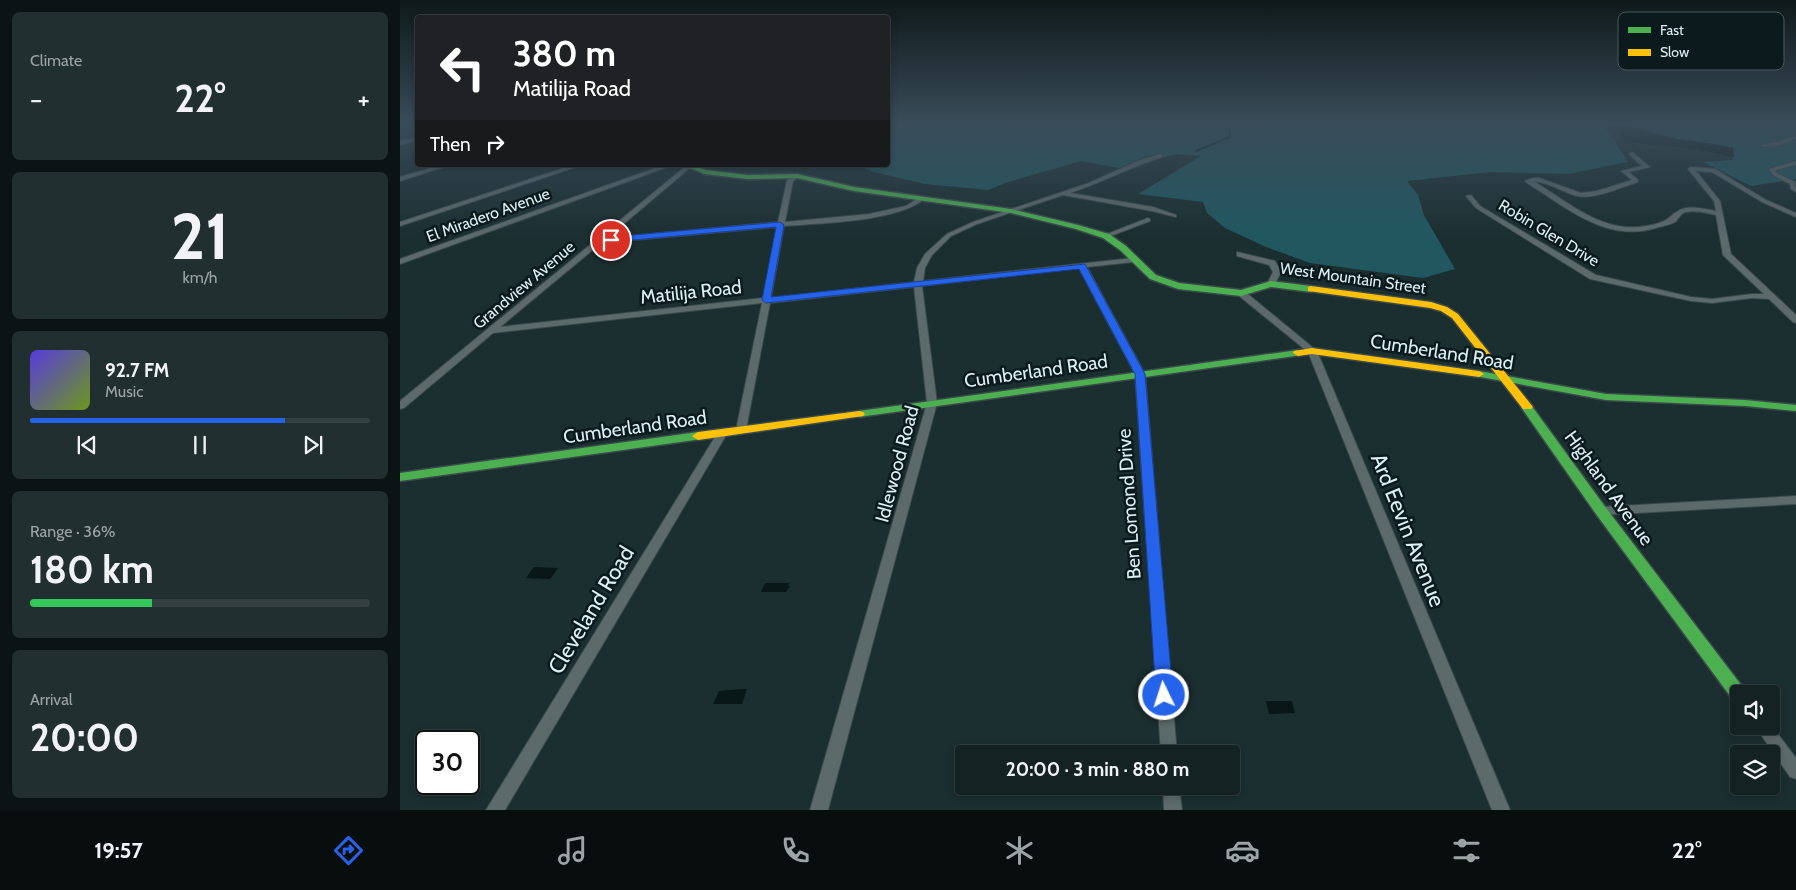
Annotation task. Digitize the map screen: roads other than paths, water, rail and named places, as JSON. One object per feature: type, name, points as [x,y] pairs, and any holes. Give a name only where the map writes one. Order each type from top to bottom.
[{"type":"street","name":"Idlewood Road","points":[[819,810],[932,402],[918,284],[921,268],[929,254],[949,235],[975,223],[1091,184],[1147,160]]},
{"type":"street","points":[[1639,160],[1647,167],[1624,171],[1636,181],[1594,194],[1580,195],[1538,179],[1528,181],[1553,195],[1585,219],[1618,230],[1647,229],[1671,221],[1680,212],[1687,210],[1720,214]]},
{"type":"street","points":[[1796,163],[1772,169],[1775,174],[1793,183],[1793,188],[1796,190]]},
{"type":"street","points":[[400,179],[440,167]]},
{"type":"street","points":[[400,224],[573,167]]},
{"type":"street","name":"El Miradero Avenue","points":[[400,262],[664,167]]},
{"type":"street","name":"Grandview Avenue","points":[[400,406],[599,241],[685,167]]},
{"type":"street","name":"West Mountain Street","points":[[689,167],[705,172],[747,177],[797,176],[854,189],[1010,211],[1078,227],[1106,236],[1123,248],[1133,260],[1153,277],[1178,286],[1208,291],[1241,293],[1271,284],[1431,305],[1444,309]]},
{"type":"street","points":[[1796,215],[1764,201],[1713,170],[1691,169],[1717,201],[1727,256],[1796,320]]},
{"type":"street","points":[[741,430],[780,225],[790,180],[797,176]]},
{"type":"street","points":[[1063,193],[1153,209],[1174,216]]},
{"type":"street","name":"Robin Glen Drive","points":[[1469,196],[1478,207],[1594,277],[1690,299],[1712,301],[1752,296],[1769,297]]},
{"type":"street","points":[[599,241],[869,216],[908,207],[922,198]]},
{"type":"street","points":[[1106,236],[1148,220]]},
{"type":"street","points":[[1240,254],[1272,263],[1276,272],[1271,284]]},
{"type":"street","name":"Matilija Road","points":[[490,331],[1133,260]]},
{"type":"street","name":"Ben Lomond Drive","points":[[1082,266],[1140,374],[1168,745]]},
{"type":"street","name":"Ard Eevin Avenue","points":[[1241,293],[1312,351],[1501,810]]},
{"type":"street","name":"Highland Avenue","points":[[1444,309],[1455,316],[1506,378],[1600,511],[1731,685]]},
{"type":"street","name":"Cumberland Road","points":[[400,477],[1312,351],[1506,378],[1606,397],[1745,402],[1793,409]]},
{"type":"street","name":"Cleveland Road","points":[[495,810],[723,432]]},
{"type":"street","points":[[1600,511],[1796,500]]},
{"type":"street","points":[[1769,735],[1796,771]]},
{"type":"street","points":[[1172,795],[1173,810]]}]
